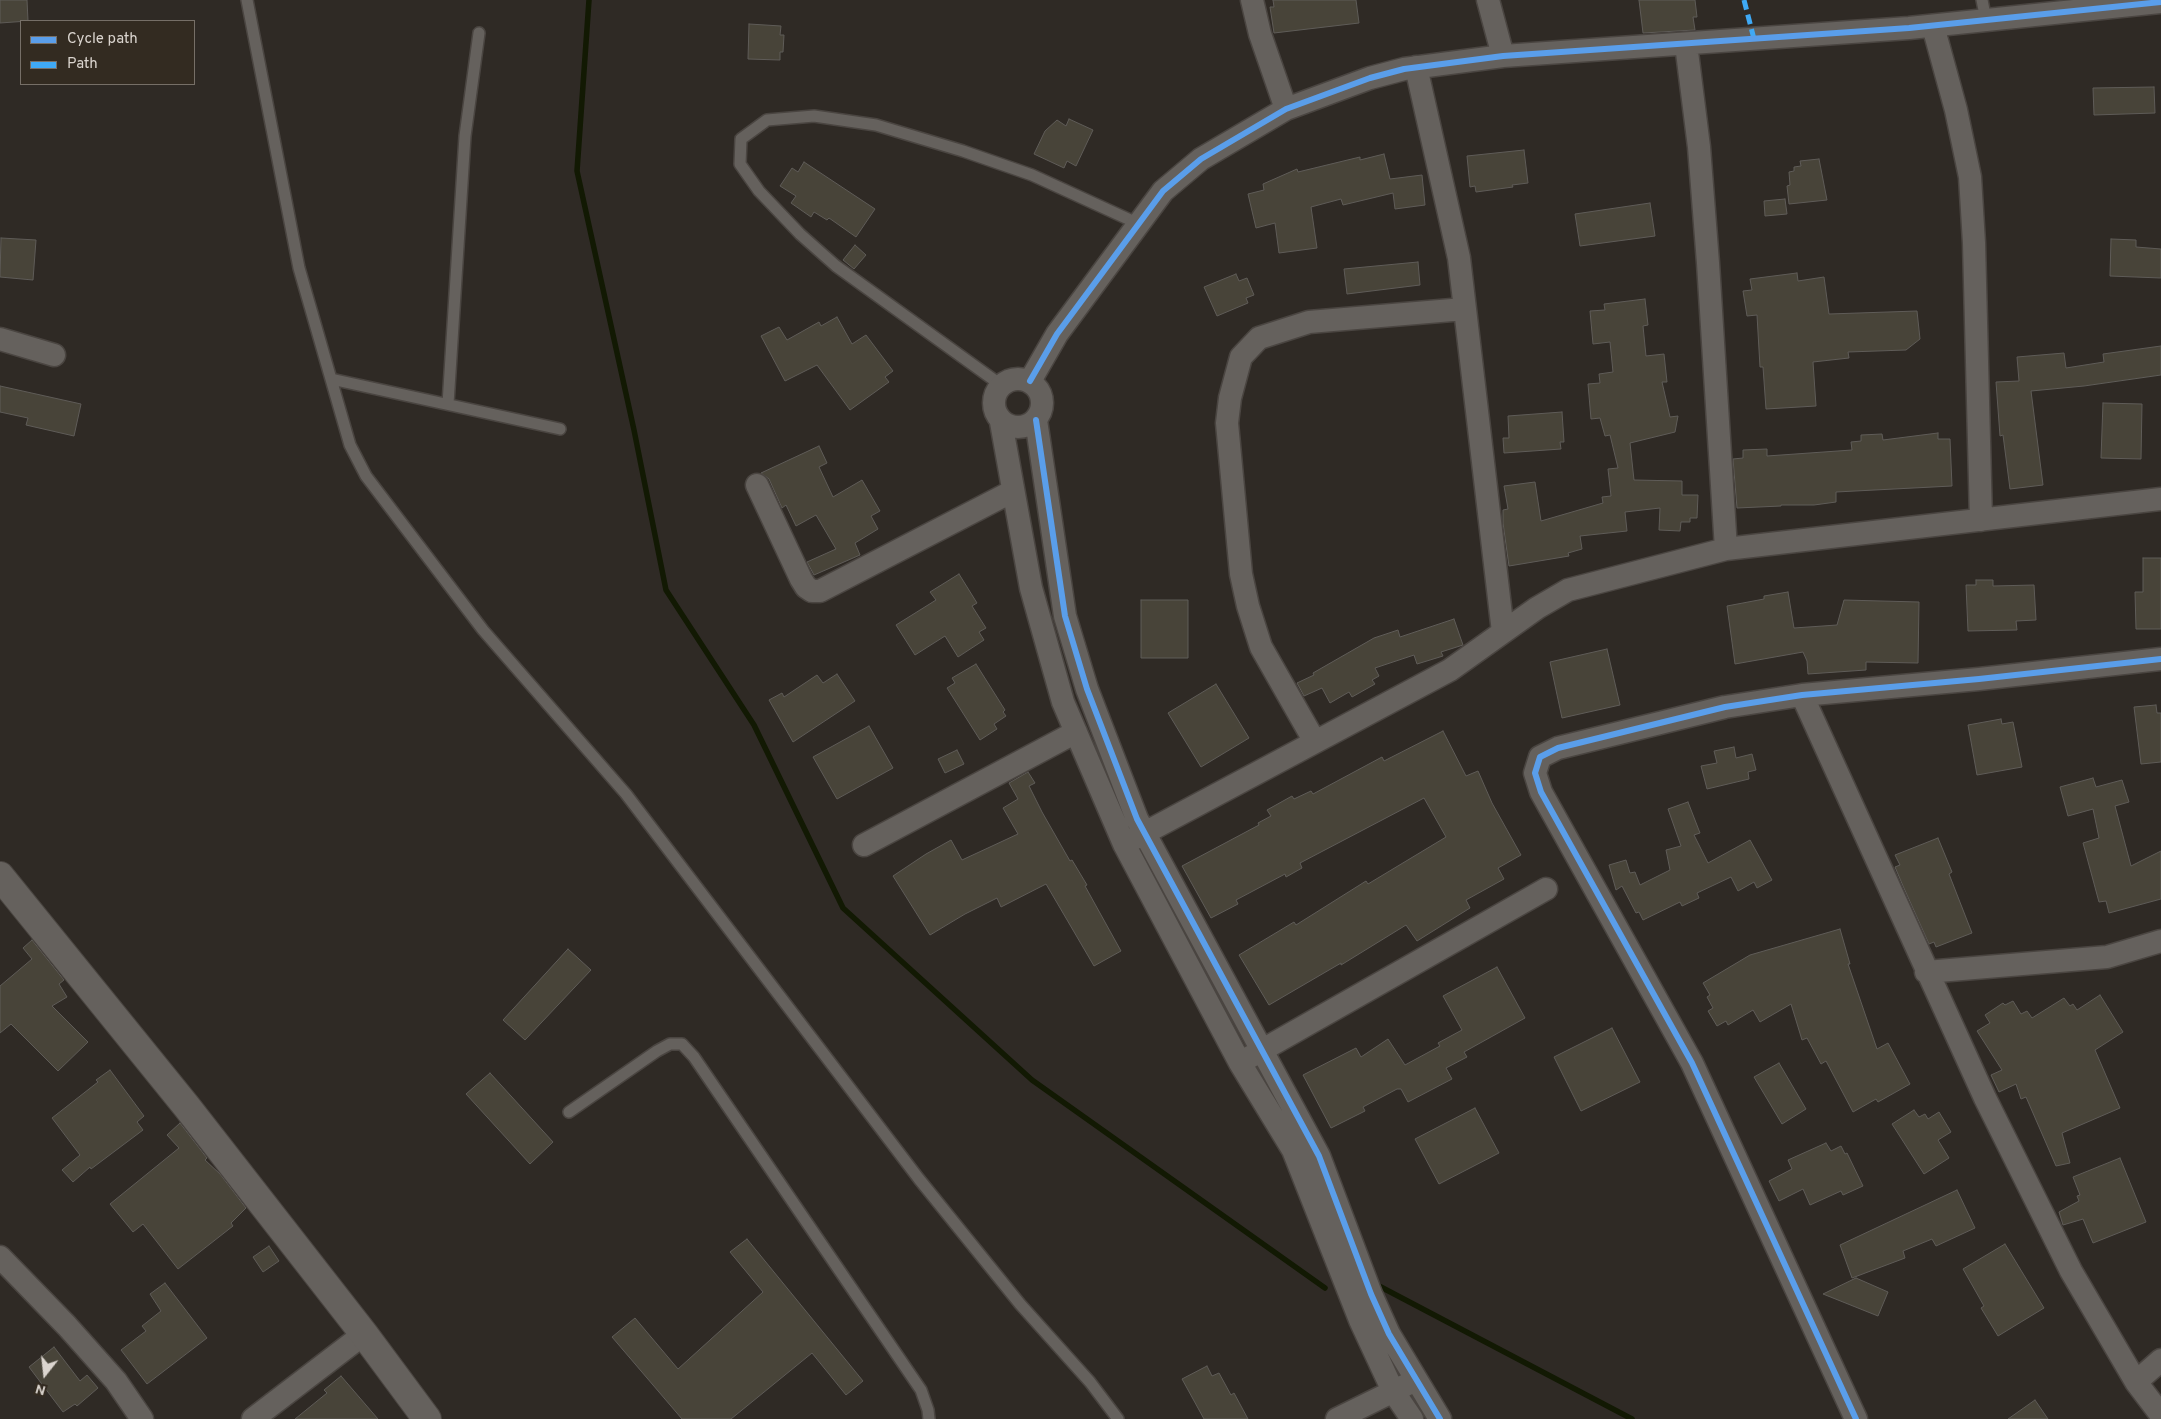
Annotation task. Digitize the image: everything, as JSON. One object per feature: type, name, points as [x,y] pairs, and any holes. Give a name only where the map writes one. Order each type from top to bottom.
[{"type":"street","points":[[1252,0],[1260,34],[1286,109]]},
{"type":"street","points":[[1488,0],[1503,56]]},
{"type":"street","points":[[1030,382],[1057,334],[1163,190],[1201,159],[1286,109],[1370,78],[1416,67],[1503,56],[1933,26],[1984,10],[2161,2]]},
{"type":"street","points":[[1933,26],[1956,110],[1970,177],[1981,520]]},
{"type":"street","points":[[1686,44],[1699,147],[1726,549]]},
{"type":"street","points":[[1416,67],[1459,258],[1503,632]]},
{"type":"street","points":[[1316,742],[1261,647],[1248,606],[1241,574],[1227,422],[1230,398],[1241,357],[1259,338],[1309,322],[1464,309]]},
{"type":"street","points":[[0,339],[54,355]]},
{"type":"street","points":[[1001,422],[1014,428],[1028,426],[1036,420],[1043,404],[1040,391],[1030,382],[1020,378],[1010,380],[1001,385],[994,396],[994,410],[1001,422],[1031,588],[1063,702],[1124,844],[1240,1063],[1293,1150],[1356,1311],[1393,1391],[1412,1419]]},
{"type":"street","points":[[1036,420],[1065,616],[1087,689],[1138,818],[1319,1156],[1389,1334],[1440,1419]]},
{"type":"street","points":[[757,485],[801,580],[806,588],[812,591],[820,591],[1014,491]]},
{"type":"street","points":[[1124,844],[1450,670],[1537,608],[1568,590],[1726,549],[2161,499]]},
{"type":"street","points":[[1856,1419],[1692,1063],[1541,792],[1535,773],[1540,757],[1558,748],[1725,707],[1802,695],[1979,680],[2161,659]]},
{"type":"street","points":[[1802,695],[1984,1098],[2071,1271],[2136,1382],[2161,1415]]},
{"type":"street","points":[[864,845],[1076,732]]},
{"type":"street","points":[[0,876],[187,1107],[364,1334],[427,1419]]},
{"type":"street","points":[[1240,1063],[1546,889]]},
{"type":"street","points":[[1926,972],[2107,957],[2161,941]]},
{"type":"street","points":[[0,1257],[67,1326],[116,1382],[142,1419]]},
{"type":"street","points":[[253,1419],[364,1334]]},
{"type":"street","points":[[2136,1382],[2161,1360]]},
{"type":"street","points":[[1338,1419],[1416,1380]]},
{"type":"lane","points":[[247,0],[299,268],[350,445],[366,476],[483,630],[626,794],[919,1179],[1020,1304],[1090,1382],[1118,1419]]},
{"type":"lane","points":[[448,404],[465,136],[479,33]]},
{"type":"lane","points":[[1001,385],[836,266],[800,234],[759,191],[740,164],[741,139],[767,120],[814,116],[876,125],[963,151],[1032,175],[1139,224]]},
{"type":"lane","points":[[331,378],[560,429]]},
{"type":"lane","points":[[569,1112],[657,1051],[670,1044],[682,1044],[700,1066],[921,1390],[929,1419]]},
{"type":"building","points":[[0,0],[27,0],[28,20],[0,23]]},
{"type":"building","points":[[1273,0],[1356,0],[1359,23],[1274,33],[1270,7],[1274,7]]},
{"type":"building","points":[[1639,0],[1695,0],[1697,17],[1693,17],[1695,30],[1643,33]]},
{"type":"building","points":[[749,24],[781,26],[780,35],[784,35],[783,52],[780,52],[780,60],[748,59]]},
{"type":"building","points":[[2154,87],[2155,113],[2094,115],[2093,88]]},
{"type":"building","points":[[1069,119],[1093,130],[1076,166],[1067,161],[1064,168],[1034,154],[1045,131],[1057,120],[1066,126]]},
{"type":"building","points":[[1524,150],[1528,183],[1476,192],[1475,186],[1470,187],[1467,156]]},
{"type":"building","points":[[1384,154],[1390,179],[1422,175],[1425,205],[1395,209],[1393,193],[1343,205],[1341,199],[1311,207],[1317,248],[1279,253],[1275,223],[1256,228],[1248,194],[1264,190],[1263,184],[1297,169],[1298,172],[1360,157],[1360,160]]},
{"type":"building","points":[[1819,159],[1827,200],[1789,204],[1787,186],[1790,185],[1789,172],[1794,171],[1794,167],[1801,166],[1800,161]]},
{"type":"building","points":[[804,162],[875,209],[856,237],[829,218],[827,220],[814,212],[811,217],[791,203],[796,196],[780,186],[792,168],[798,172]]},
{"type":"building","points":[[1785,199],[1787,214],[1765,216],[1764,201]]},
{"type":"building","points":[[1650,203],[1655,236],[1580,246],[1575,214]]},
{"type":"building","points":[[1,238],[36,240],[33,280],[0,277]]},
{"type":"building","points":[[2111,239],[2136,240],[2136,247],[2161,249],[2161,278],[2110,276]]},
{"type":"building","points":[[855,245],[866,255],[854,269],[843,260]]},
{"type":"building","points":[[1418,262],[1420,285],[1347,294],[1344,269]]},
{"type":"building","points":[[1797,273],[1798,281],[1824,277],[1829,314],[1917,311],[1920,339],[1906,350],[1848,352],[1849,358],[1813,362],[1816,406],[1766,409],[1763,367],[1760,367],[1757,315],[1747,316],[1743,291],[1752,290],[1750,279]]},
{"type":"building","points":[[1236,274],[1239,281],[1247,278],[1254,295],[1246,298],[1248,303],[1217,316],[1204,287]]},
{"type":"building","points":[[1645,299],[1648,325],[1643,326],[1646,356],[1664,354],[1667,382],[1662,382],[1670,417],[1678,416],[1675,432],[1630,443],[1634,480],[1682,481],[1682,495],[1698,495],[1697,518],[1690,518],[1690,522],[1681,522],[1680,531],[1659,530],[1660,508],[1625,512],[1627,531],[1580,536],[1582,549],[1568,553],[1569,556],[1509,566],[1503,523],[1503,510],[1508,509],[1504,486],[1535,482],[1541,521],[1603,503],[1602,497],[1611,496],[1608,469],[1618,468],[1610,435],[1605,436],[1600,418],[1591,419],[1588,384],[1600,383],[1599,374],[1613,372],[1610,342],[1593,344],[1590,311],[1605,310],[1604,304]]},
{"type":"building","points":[[837,317],[852,344],[866,335],[893,371],[885,377],[889,382],[850,410],[817,365],[785,381],[761,336],[779,327],[787,340],[819,322],[821,326]]},
{"type":"building","points":[[2161,346],[2161,375],[2084,386],[2031,391],[2043,485],[2010,489],[2003,435],[2000,436],[1996,382],[2019,381],[2017,357],[2064,353],[2066,368],[2104,362],[2103,354]]},
{"type":"building","points":[[0,386],[81,404],[74,436],[26,425],[28,418],[0,412]]},
{"type":"building","points":[[2103,403],[2142,404],[2141,459],[2101,458]]},
{"type":"building","points":[[1562,412],[1564,442],[1560,442],[1561,449],[1504,453],[1503,438],[1509,438],[1508,416]]},
{"type":"building","points":[[1938,433],[1938,439],[1950,439],[1952,486],[1836,492],[1836,502],[1814,505],[1737,508],[1733,459],[1743,458],[1743,450],[1767,449],[1767,456],[1852,450],[1851,442],[1861,441],[1861,435],[1882,434],[1883,440]]},
{"type":"building","points":[[819,446],[827,463],[819,467],[833,497],[862,480],[880,511],[871,516],[878,529],[855,543],[860,555],[814,575],[807,562],[836,549],[816,515],[796,526],[786,505],[782,508],[769,479],[761,473]]},
{"type":"building","points":[[2143,558],[2161,558],[2161,629],[2136,629],[2135,592],[2143,592]]},
{"type":"building","points":[[959,574],[977,603],[972,606],[986,628],[979,632],[984,640],[958,657],[945,636],[915,655],[896,625],[936,600],[930,592]]},
{"type":"building","points":[[1976,580],[1993,580],[1993,586],[2034,585],[2036,620],[2016,621],[2017,630],[1968,631],[1966,585],[1976,585]]},
{"type":"building","points":[[1788,592],[1794,628],[1837,625],[1844,600],[1919,602],[1918,663],[1866,662],[1866,670],[1808,674],[1807,661],[1803,652],[1735,664],[1727,606]]},
{"type":"building","points":[[1141,600],[1188,600],[1188,658],[1141,658]]},
{"type":"building","points":[[1454,619],[1463,645],[1441,652],[1443,656],[1417,664],[1414,655],[1375,668],[1379,676],[1372,680],[1375,684],[1352,697],[1349,692],[1330,703],[1322,688],[1304,696],[1297,683],[1314,675],[1313,673],[1374,638],[1398,630],[1400,637]]},
{"type":"building","points":[[1607,649],[1620,705],[1562,718],[1550,662]]},
{"type":"building","points":[[976,664],[1005,710],[1003,712],[1006,716],[994,724],[997,729],[980,740],[947,688],[955,683],[952,678]]},
{"type":"building","points":[[837,674],[855,701],[793,742],[769,700],[782,693],[784,697],[817,675],[823,683]]},
{"type":"building","points":[[1216,684],[1249,738],[1201,767],[1168,713]]},
{"type":"building","points":[[2156,705],[2157,713],[2161,713],[2161,762],[2141,764],[2134,707]]},
{"type":"building","points":[[2001,719],[2002,724],[2013,722],[2022,767],[1977,775],[1968,725]]},
{"type":"building","points":[[869,726],[893,768],[837,799],[813,757]]},
{"type":"building","points":[[1443,731],[1466,776],[1478,771],[1492,803],[1521,855],[1498,868],[1504,879],[1466,900],[1470,908],[1417,941],[1406,925],[1341,965],[1341,963],[1269,1005],[1239,955],[1294,922],[1296,925],[1366,881],[1368,884],[1446,837],[1424,798],[1300,863],[1302,868],[1286,877],[1285,874],[1236,900],[1238,904],[1211,918],[1182,866],[1259,825],[1258,823],[1271,816],[1267,810],[1292,796],[1294,799],[1311,791],[1313,794],[1382,757],[1384,761]]},
{"type":"building","points":[[1734,747],[1736,758],[1752,754],[1756,770],[1748,772],[1749,779],[1707,789],[1701,766],[1717,763],[1714,751]]},
{"type":"building","points":[[957,750],[964,764],[945,773],[938,759]]},
{"type":"building","points":[[1028,772],[1035,783],[1029,786],[1042,812],[1070,861],[1072,860],[1087,885],[1085,886],[1121,951],[1094,966],[1046,884],[1001,907],[997,898],[930,935],[893,876],[951,840],[962,860],[1018,834],[1003,808],[1018,799],[1009,783]]},
{"type":"building","points":[[2093,778],[2096,787],[2122,780],[2129,802],[2115,806],[2131,866],[2161,851],[2161,899],[2109,913],[2106,901],[2099,902],[2083,843],[2099,838],[2093,809],[2068,816],[2060,787]]},
{"type":"building","points":[[1688,802],[1700,833],[1694,835],[1708,863],[1750,840],[1772,880],[1757,888],[1754,882],[1738,891],[1731,877],[1697,893],[1699,898],[1682,906],[1680,902],[1643,920],[1639,912],[1636,913],[1622,886],[1616,890],[1609,865],[1626,860],[1630,873],[1635,872],[1640,885],[1670,870],[1666,850],[1681,846],[1668,809]]},
{"type":"building","points":[[1938,838],[1952,872],[1949,874],[1972,933],[1936,947],[1934,942],[1929,944],[1903,886],[1895,867],[1900,865],[1895,855]]},
{"type":"building","points":[[1840,929],[1850,964],[1848,964],[1877,1049],[1888,1043],[1910,1084],[1878,1102],[1876,1099],[1853,1112],[1826,1061],[1821,1064],[1807,1038],[1802,1040],[1791,1004],[1760,1022],[1753,1010],[1728,1025],[1726,1021],[1717,1026],[1708,1011],[1713,1008],[1707,997],[1710,995],[1703,983],[1750,955]]},
{"type":"building","points":[[32,940],[64,980],[59,984],[67,997],[52,1006],[88,1042],[58,1071],[11,1024],[0,1033],[0,986],[32,959],[23,948]]},
{"type":"building","points":[[568,949],[591,970],[525,1040],[503,1020]]},
{"type":"building","points":[[1497,967],[1525,1018],[1464,1052],[1467,1057],[1446,1068],[1452,1079],[1408,1102],[1401,1089],[1397,1089],[1363,1107],[1365,1111],[1331,1128],[1303,1075],[1356,1048],[1361,1057],[1388,1039],[1405,1065],[1440,1046],[1438,1043],[1462,1030],[1443,996]]},
{"type":"building","points":[[2100,995],[2123,1032],[2095,1050],[2120,1108],[2062,1133],[2070,1163],[2056,1166],[2026,1097],[2021,1099],[2016,1084],[1999,1092],[1991,1075],[2002,1070],[1977,1031],[1990,1023],[1985,1015],[2003,1003],[2005,1005],[2013,1001],[2021,1014],[2027,1011],[2032,1018],[2064,998],[2070,1006],[2073,1004],[2077,1010]]},
{"type":"building","points":[[1612,1028],[1640,1082],[1581,1111],[1554,1057]]},
{"type":"building","points":[[1779,1063],[1806,1109],[1782,1124],[1754,1077]]},
{"type":"building","points":[[110,1070],[144,1116],[137,1122],[143,1130],[91,1169],[90,1167],[73,1182],[62,1170],[80,1155],[52,1118],[98,1082],[96,1080]]},
{"type":"building","points":[[490,1073],[553,1142],[530,1164],[466,1094]]},
{"type":"building","points":[[1475,1108],[1499,1153],[1439,1184],[1415,1139]]},
{"type":"building","points":[[1914,1110],[1919,1117],[1925,1114],[1928,1119],[1939,1112],[1951,1132],[1938,1140],[1949,1158],[1924,1174],[1892,1124]]},
{"type":"building","points":[[180,1123],[207,1158],[205,1160],[220,1174],[246,1208],[231,1223],[233,1226],[178,1269],[143,1224],[133,1232],[110,1204],[179,1148],[167,1135]]},
{"type":"building","points":[[1826,1143],[1831,1151],[1841,1146],[1845,1154],[1847,1153],[1863,1186],[1843,1195],[1841,1191],[1810,1205],[1803,1189],[1779,1201],[1769,1181],[1792,1169],[1788,1160]]},
{"type":"building","points":[[2120,1158],[2146,1222],[2093,1243],[2083,1219],[2063,1225],[2059,1212],[2079,1201],[2077,1196],[2080,1195],[2073,1177]]},
{"type":"building","points":[[1957,1190],[1975,1228],[1936,1246],[1932,1239],[1903,1251],[1905,1258],[1852,1278],[1840,1245]]},
{"type":"building","points":[[747,1239],[863,1381],[846,1395],[812,1353],[731,1419],[682,1419],[612,1337],[635,1318],[678,1369],[763,1292],[730,1252]]},
{"type":"building","points":[[2005,1244],[2044,1308],[1998,1336],[1981,1308],[1984,1306],[1963,1269]]},
{"type":"building","points":[[269,1246],[279,1261],[263,1272],[253,1257]]},
{"type":"building","points":[[1856,1278],[1888,1292],[1878,1316],[1823,1294]]},
{"type":"building","points":[[165,1283],[207,1338],[147,1384],[121,1350],[146,1331],[142,1326],[161,1311],[150,1294]]},
{"type":"building","points":[[54,1347],[80,1381],[87,1375],[98,1388],[77,1406],[75,1404],[63,1412],[29,1367]]},
{"type":"building","points":[[1207,1366],[1212,1376],[1219,1373],[1231,1395],[1234,1393],[1248,1419],[1204,1419],[1182,1379]]},
{"type":"building","points":[[341,1376],[378,1419],[295,1419],[327,1393],[324,1390]]},
{"type":"building","points":[[2035,1400],[2048,1419],[2008,1419]]},
{"type":"waterway","points":[[589,0],[577,171],[634,430],[666,590],[754,725],[843,908],[1032,1080],[1325,1288]]},
{"type":"waterway","points":[[1379,1286],[1632,1419]]},
{"type":"marked path","points":[[1744,0],[1754,39]]},
{"type":"cycle path","points":[[1030,381],[1057,334],[1163,191],[1201,159],[1286,109],[1370,78],[1404,69],[1503,56],[1909,28],[2161,2]]},
{"type":"cycle path","points":[[1036,420],[1065,616],[1087,689],[1137,819],[1319,1156],[1371,1294],[1389,1334],[1440,1419]]},
{"type":"cycle path","points":[[1856,1419],[1692,1063],[1541,792],[1535,773],[1540,757],[1558,748],[1725,707],[1802,695],[1979,679],[2161,659]]}]
